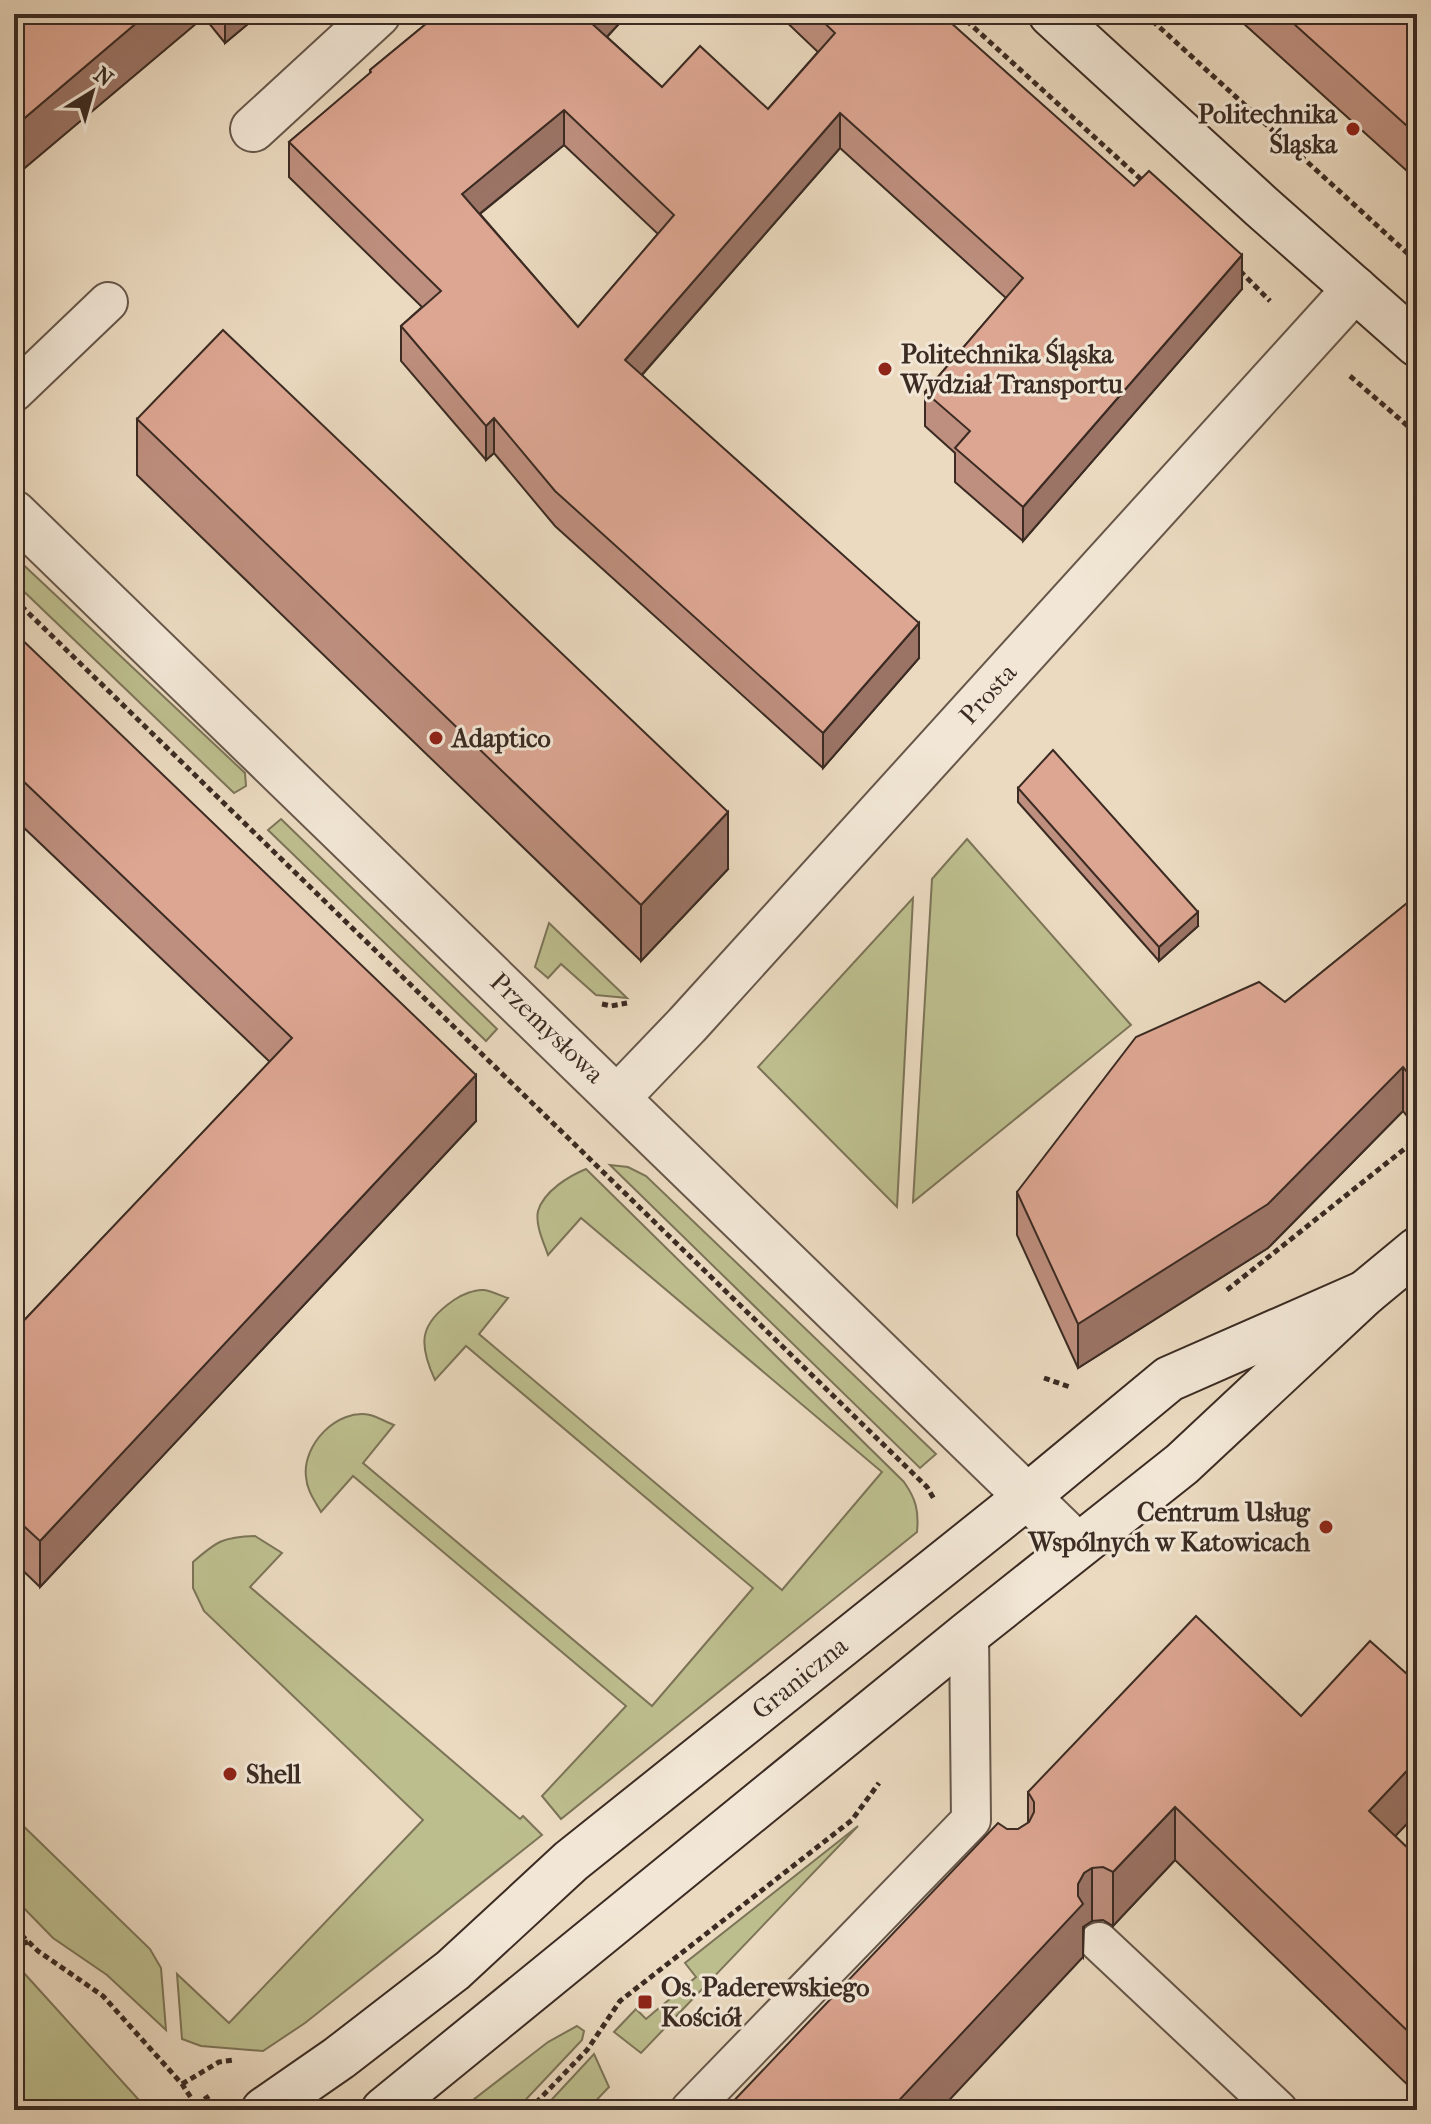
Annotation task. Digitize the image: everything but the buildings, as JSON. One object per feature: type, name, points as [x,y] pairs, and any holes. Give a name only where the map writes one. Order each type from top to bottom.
[{"type":"street","points":[[253,129],[378,14]]},
{"type":"street","points":[[1051,14],[1417,344]]},
{"type":"street","name":"Prosta","points":[[618,1097],[739,968],[1355,289]]},
{"type":"street","name":"Przemysłowa","points":[[14,513],[1029,1495],[1077,1545]]},
{"type":"street","name":"Graniczna","points":[[384,2110],[1077,1545],[1182,1464],[1365,1293],[1417,1250]]},
{"type":"street","name":"Graniczna","points":[[264,2110],[339,2058],[453,1970],[571,1861],[1029,1495],[1169,1379],[1365,1293]]},
{"type":"lane","points":[[14,392],[108,302]]},
{"type":"lane","points":[[690,2110],[982,1830],[969,1633]]},
{"type":"lane","points":[[1099,1942],[1278,2110]]},
{"type":"path","points":[[959,14],[1148,186]]},
{"type":"path","points":[[1145,14],[1417,262]]},
{"type":"path","points":[[14,599],[916,1476],[935,1502]]},
{"type":"path","points":[[590,1002],[611,1006],[635,1002]]},
{"type":"path","points":[[1225,1291],[1417,1139]]},
{"type":"path","points":[[1044,1378],[1077,1390]]},
{"type":"path","points":[[14,1928],[28,1942],[103,1996],[182,2084],[198,2107],[209,2096]]},
{"type":"path","points":[[14,1946],[28,1942]]},
{"type":"path","points":[[529,2110],[587,2050],[620,2001]]},
{"type":"green space","points":[[14,556],[245,773],[246,786],[234,793],[14,582]]},
{"type":"green space","points":[[281,819],[497,1029],[486,1041],[268,830]]},
{"type":"green space","points":[[967,839],[1131,1025],[913,1202],[932,879]]},
{"type":"green space","points":[[913,898],[897,1207],[758,1067]]},
{"type":"green space","points":[[549,923],[627,998],[596,995],[561,964],[548,978],[535,967]]},
{"type":"green space","points":[[610,1165],[628,1167],[646,1176],[936,1454],[920,1468]]},
{"type":"green space","points":[[586,1169],[904,1482],[916,1506],[918,1525],[917,1532],[561,1819],[542,1796],[626,1706],[353,1476],[321,1512],[308,1487],[306,1465],[324,1431],[346,1417],[358,1414],[370,1415],[394,1425],[363,1463],[652,1706],[753,1588],[466,1346],[435,1380],[424,1345],[428,1326],[434,1317],[454,1300],[472,1291],[487,1291],[508,1298],[479,1334],[782,1590],[882,1472],[581,1218],[548,1255],[538,1222],[541,1204],[558,1185]]},
{"type":"green space","points":[[255,1536],[282,1553],[250,1587],[542,1835],[305,2023],[263,2051],[201,2046],[182,2039],[177,1974],[229,2023],[423,1820],[204,1611],[193,1588],[193,1562],[221,1542]]},
{"type":"green space","points":[[14,1817],[150,1949],[161,1968],[166,2030],[107,1975],[53,1938],[14,1898]]},
{"type":"green space","points":[[858,1826],[641,2053],[614,2032],[636,2009],[646,2019],[696,1977],[685,1963]]},
{"type":"green space","points":[[14,1962],[148,2110],[14,2110]]},
{"type":"green space","points":[[577,2026],[584,2031],[582,2040],[516,2110],[460,2110],[548,2042]]},
{"type":"green space","points":[[594,2054],[609,2087],[587,2110],[542,2110]]},
{"type":"place","name":"Politechnika Śląska","points":[[1353,129]]},
{"type":"place","name":"Politechnika Śląska Wydział Transportu","points":[[885,369]]},
{"type":"place","name":"Adaptico","points":[[436,738]]},
{"type":"place","name":"Centrum Usług Wspólnych w Katowicach","points":[[1326,1527]]},
{"type":"place","name":"Shell","points":[[230,1774]]},
{"type":"place","name":"Os. Paderewskiego Kościół","points":[[645,2002]]}]
